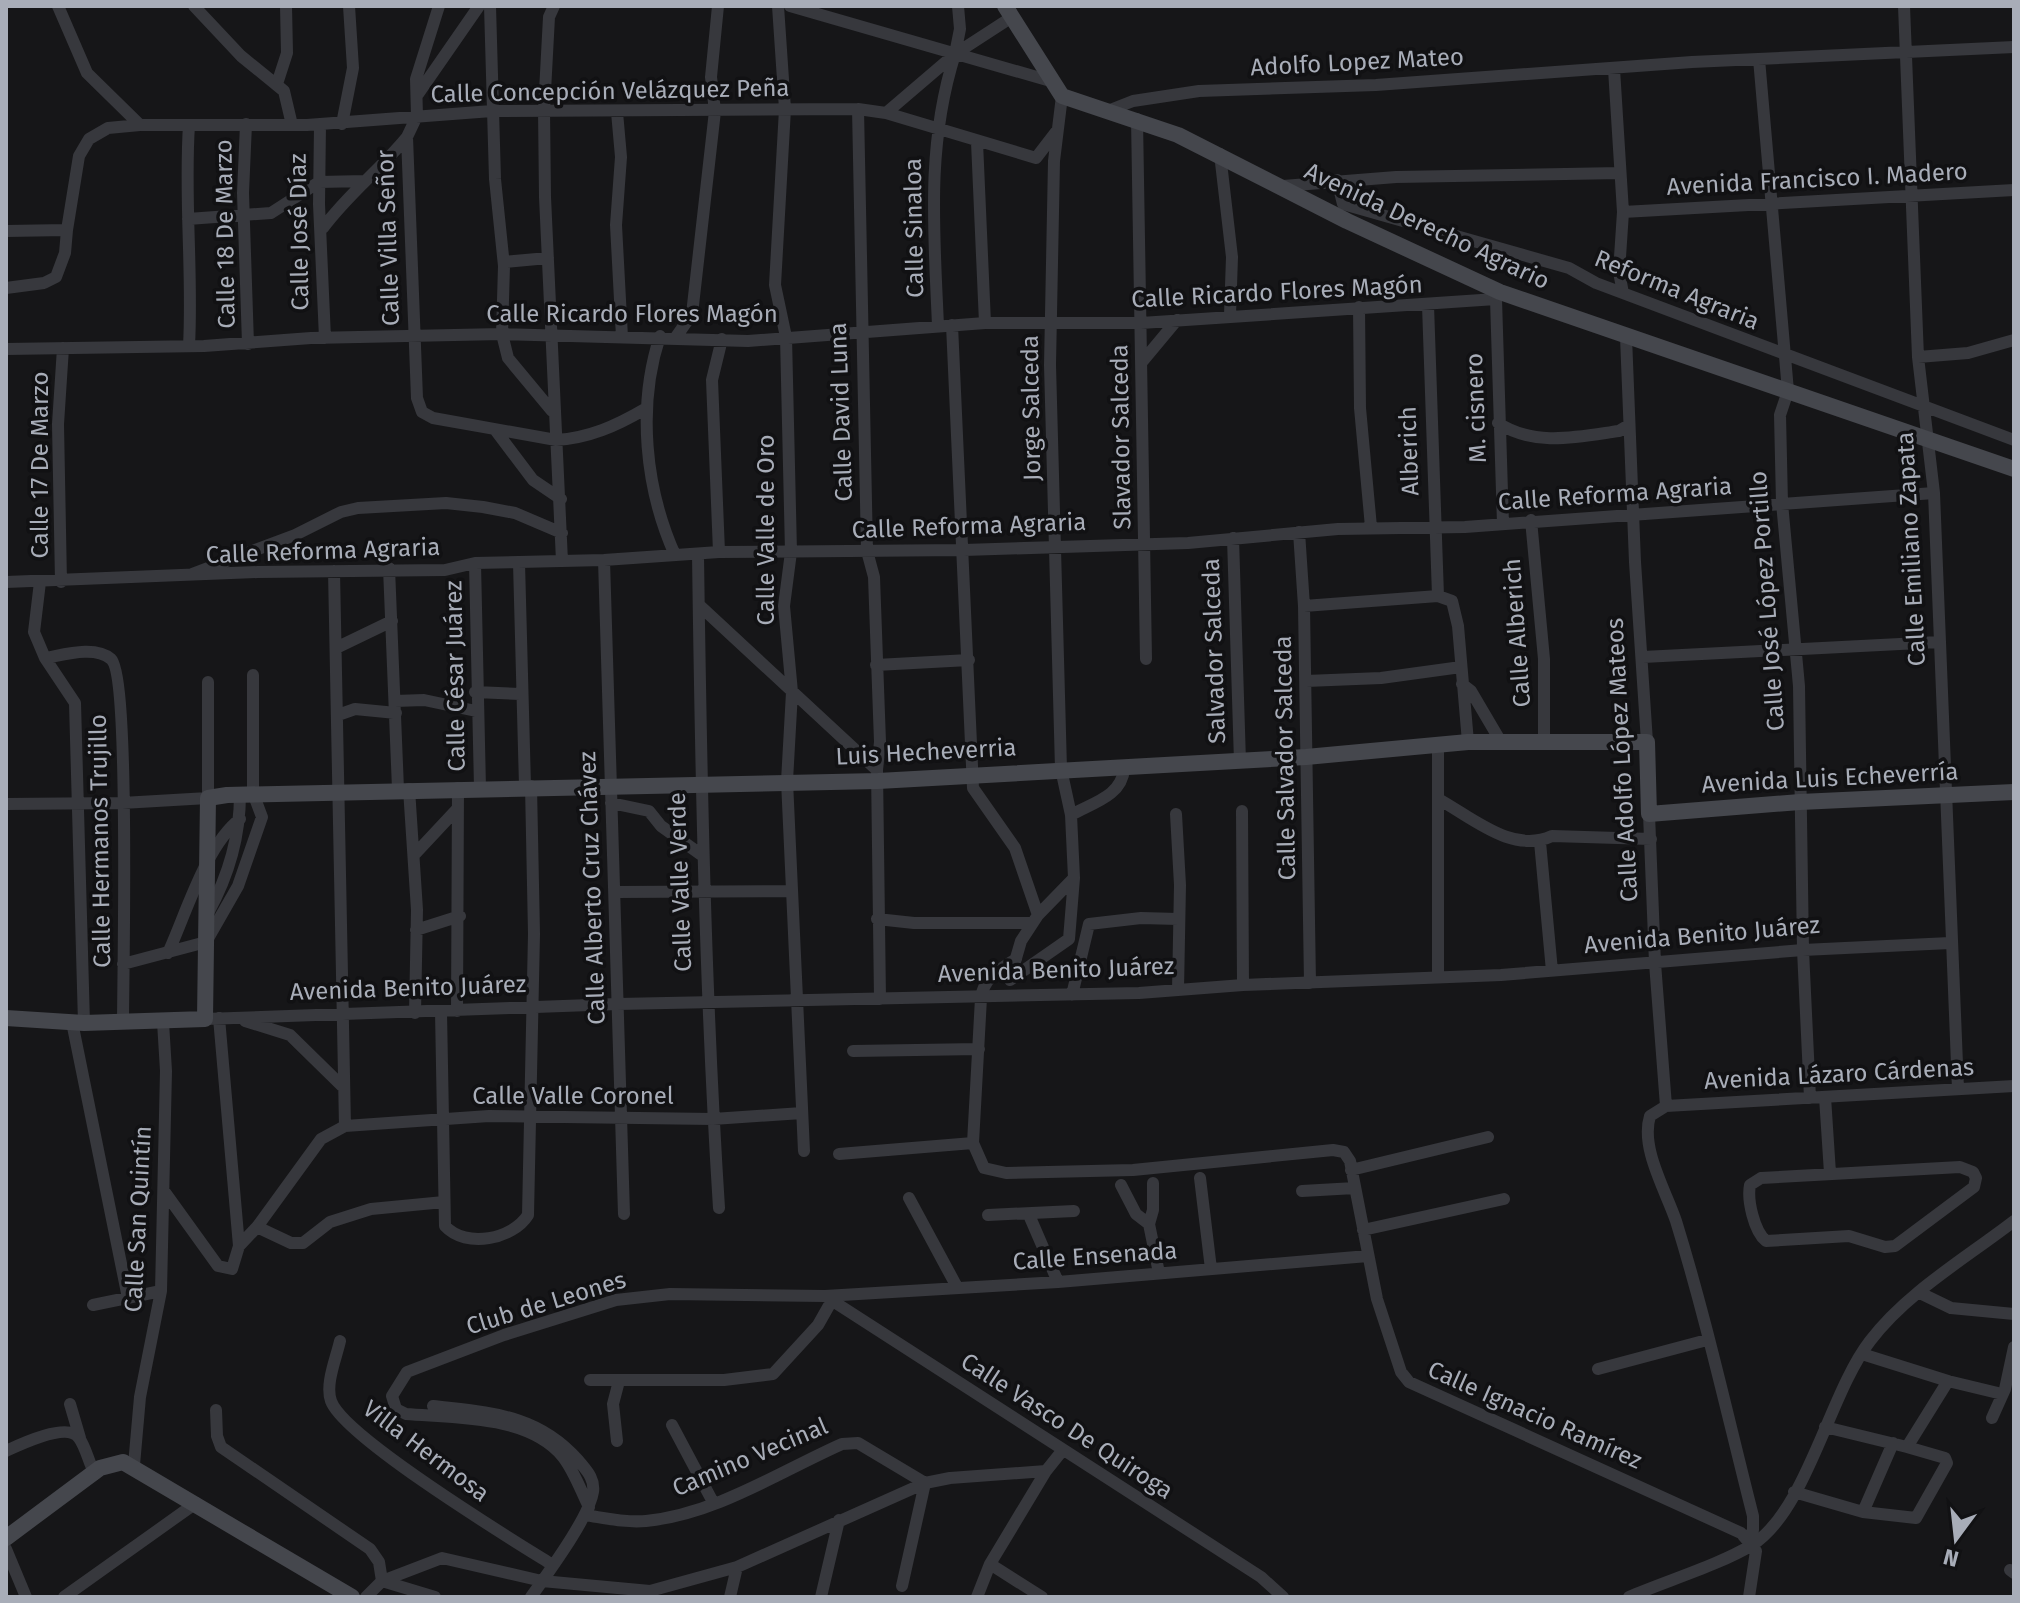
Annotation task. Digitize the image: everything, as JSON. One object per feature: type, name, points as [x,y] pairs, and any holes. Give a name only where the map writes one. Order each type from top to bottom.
[{"type":"street","points":[[58,6],[87,73],[140,125]]},
{"type":"street","points":[[194,6],[241,56],[284,91],[292,125]]},
{"type":"street","points":[[277,84],[287,53],[286,6]]},
{"type":"street","points":[[342,124],[353,68],[349,6]]},
{"type":"street","name":"Calle Villa Señor","points":[[439,6],[422,54],[416,97],[417,116],[407,137],[417,398],[422,412],[433,418],[496,431]]},
{"type":"street","points":[[416,97],[479,6]]},
{"type":"street","points":[[490,6],[492,111],[504,262],[502,334],[508,358],[552,411]]},
{"type":"street","points":[[554,6],[549,17],[544,110],[552,411],[561,499],[562,561]]},
{"type":"street","points":[[676,337],[692,314],[715,111],[711,77],[718,6]]},
{"type":"street","name":"Calle Valle de Oro","points":[[778,6],[785,109],[775,285],[786,337],[791,552],[784,606],[792,692],[787,781],[804,1151]]},
{"type":"street","points":[[790,6],[955,54],[1058,89]]},
{"type":"street","name":"Calle Sinaloa","points":[[938,326],[932,169],[936,128],[960,29],[958,6]]},
{"type":"street","name":"Calle Emiliano Zapata","points":[[1904,6],[1909,195],[1918,357],[1934,493],[1958,1089]]},
{"type":"street","points":[[844,21],[845,7]]},
{"type":"street","points":[[886,113],[1009,9],[1058,89]]},
{"type":"street","points":[[1623,293],[1619,272],[1623,212],[1614,69],[2014,47]]},
{"type":"street","points":[[1759,59],[1786,357]]},
{"type":"street","name":"Adolfo Lopez Mateo","points":[[1105,112],[1133,101],[1199,91],[1376,85],[1614,69]]},
{"type":"street","name":"Avenida Derecho Agrario","points":[[1058,89],[1105,112],[1137,119],[1220,154],[1498,296],[2014,469]]},
{"type":"street","name":"Jorge Salceda","points":[[1058,89],[1050,365],[1061,769],[1071,815],[1074,878],[1073,920],[1069,939]]},
{"type":"street","name":"Calle Concepción Velázquez Peña","points":[[67,230],[79,156],[97,132],[140,125],[320,125],[492,111],[858,109],[886,113],[1036,158],[1056,132]]},
{"type":"street","name":"Calle David Luna","points":[[858,109],[860,331],[867,551],[874,577],[880,742],[877,776],[880,999]]},
{"type":"street","points":[[617,112],[621,157],[616,225],[622,337]]},
{"type":"street","name":"Slavador Salceda","points":[[1137,119],[1146,659]]},
{"type":"street","name":"Calle 18 De Marzo","points":[[246,124],[248,344]]},
{"type":"street","points":[[189,125],[188,219],[192,291],[189,346]]},
{"type":"street","name":"Calle José Díaz","points":[[320,125],[325,338]]},
{"type":"street","points":[[323,228],[346,197],[381,168],[407,137]]},
{"type":"street","points":[[977,142],[985,323]]},
{"type":"street","points":[[1220,154],[1232,257],[1230,315]]},
{"type":"street","points":[[1283,186],[1337,180],[1620,173]]},
{"type":"street","points":[[188,219],[271,213],[319,182],[346,179],[365,181]]},
{"type":"street","points":[[1337,180],[1347,221]]},
{"type":"street","name":"Avenida Francisco I. Madero","points":[[1623,212],[2014,190]]},
{"type":"street","name":"Reforma Agraria","points":[[1343,204],[1554,263],[1786,357],[2014,440]]},
{"type":"street","points":[[6,231],[67,230],[65,253],[56,277],[44,283],[6,288]]},
{"type":"street","points":[[504,262],[548,258]]},
{"type":"street","name":"Calle Ricardo Flores Magón","points":[[6,349],[189,346],[325,338],[502,334],[722,339],[786,337],[985,323],[1141,323],[1230,315],[1428,305],[1498,296]]},
{"type":"street","name":"M. cisnero","points":[[1498,296],[1498,423],[1503,524]]},
{"type":"street","name":"Alberich","points":[[1428,305],[1438,596]]},
{"type":"street","points":[[1359,307],[1360,408],[1371,527]]},
{"type":"street","points":[[1142,362],[1177,320]]},
{"type":"street","points":[[952,325],[972,773],[975,794],[1002,826],[1019,857],[1034,919]]},
{"type":"street","points":[[660,336],[649,374],[645,409],[663,529],[675,555]]},
{"type":"street","name":"Calle Adolfo López Mateos","points":[[1626,337],[1655,963],[1666,1106]]},
{"type":"street","points":[[719,552],[712,380],[722,339]]},
{"type":"street","points":[[1918,357],[1968,353],[2014,340]]},
{"type":"street","name":"Calle 17 De Marzo","points":[[61,582],[58,424],[63,348]]},
{"type":"street","name":"Calle José López Portillo","points":[[1786,357],[1788,391],[1780,415],[1782,503],[1799,686],[1803,950],[1810,1098]]},
{"type":"street","points":[[496,431],[556,440],[576,439],[615,427],[645,409]]},
{"type":"street","points":[[1498,423],[1515,434],[1543,440],[1619,431],[1629,425]]},
{"type":"street","points":[[496,431],[533,480],[561,499]]},
{"type":"street","name":"Calle Reforma Agraria","points":[[6,582],[389,568],[445,570],[475,563],[604,560],[719,552],[1144,545],[1371,527],[1503,524],[1934,493]]},
{"type":"street","points":[[187,577],[203,567],[358,508],[446,503],[483,507],[515,513],[562,533]]},
{"type":"street","name":"Calle Alberich","points":[[1531,520],[1544,659],[1544,742]]},
{"type":"street","name":"Calle Salvador Salceda","points":[[1299,532],[1306,681],[1310,983]]},
{"type":"street","name":"Salvador Salceda","points":[[1233,538],[1240,762]]},
{"type":"street","name":"Calle Valle Verde","points":[[698,555],[699,783],[705,890],[706,1004],[719,1208]]},
{"type":"street","name":"Calle Alberto Cruz Chávez","points":[[604,560],[624,1214]]},
{"type":"street","name":"Calle César Juárez","points":[[475,563],[475,692],[480,788]]},
{"type":"street","points":[[441,1012],[445,1226],[449,1231],[484,1241],[522,1226],[528,1215],[533,1008],[528,786],[520,694],[519,563]]},
{"type":"street","points":[[389,568],[403,789],[415,854],[415,1013]]},
{"type":"street","points":[[239,1246],[257,1227],[321,1139],[345,1126],[334,571]]},
{"type":"street","points":[[40,582],[34,632],[45,658],[75,703],[78,1023],[128,1298]]},
{"type":"street","points":[[1304,606],[1438,596],[1452,601],[1458,626],[1468,742]]},
{"type":"street","points":[[699,605],[877,776]]},
{"type":"street","points":[[336,648],[392,621]]},
{"type":"street","points":[[1643,657],[1939,642]]},
{"type":"street","name":"Calle Hermanos Trujillo","points":[[45,658],[94,653],[113,660],[124,740],[123,1023]]},
{"type":"street","points":[[876,665],[969,660]]},
{"type":"street","points":[[1306,681],[1381,678],[1461,667]]},
{"type":"street","points":[[206,917],[225,876],[247,793],[253,675]]},
{"type":"street","points":[[164,1191],[218,1266],[232,1269],[239,1246],[219,1018],[206,942],[208,682]]},
{"type":"street","points":[[1462,684],[1471,691],[1501,742]]},
{"type":"street","points":[[475,692],[520,694]]},
{"type":"street","points":[[338,715],[355,709],[396,707],[424,700],[476,711]]},
{"type":"street","name":"Luis Hecheverria","points":[[208,798],[247,793],[787,781],[1124,769],[1468,742],[1647,742]]},
{"type":"street","points":[[1438,745],[1438,976]]},
{"type":"street","points":[[1071,815],[1114,792],[1123,783],[1124,769]]},
{"type":"street","points":[[457,1011],[460,916],[458,788]]},
{"type":"street","name":"Avenida Luis Echeverría","points":[[1649,814],[1800,802],[2014,792]]},
{"type":"street","points":[[123,964],[206,942],[238,886],[262,817],[247,793]]},
{"type":"street","points":[[6,804],[122,803],[208,798]]},
{"type":"street","points":[[1440,800],[1515,842],[1540,842],[1552,836],[1651,839]]},
{"type":"street","points":[[611,803],[649,811],[661,826],[703,856]]},
{"type":"street","points":[[415,854],[458,808]]},
{"type":"street","points":[[1242,811],[1243,985]]},
{"type":"street","points":[[1176,814],[1178,990]]},
{"type":"street","points":[[168,953],[206,866],[231,826],[240,819]]},
{"type":"street","points":[[1540,842],[1552,971]]},
{"type":"street","points":[[1006,997],[1016,959],[1034,919],[1074,878]]},
{"type":"street","points":[[616,892],[790,891]]},
{"type":"street","points":[[416,930],[460,916]]},
{"type":"street","points":[[1010,980],[1089,924],[1141,918],[1178,919]]},
{"type":"street","points":[[877,919],[914,923],[1034,919]]},
{"type":"street","points":[[1072,995],[1089,924]]},
{"type":"street","name":"Avenida Benito Juárez","points":[[6,1018],[123,1023],[618,1004],[1072,995],[1552,971],[1803,950],[1950,943]]},
{"type":"street","points":[[1016,959],[989,977],[983,985],[981,998],[973,1143],[984,1168],[1006,1173],[1133,1170],[1333,1150],[1348,1156],[1351,1170],[1488,1137]]},
{"type":"street","points":[[219,1018],[290,1035],[342,1086]]},
{"type":"street","name":"Calle San Quintín","points":[[134,1465],[133,1441],[141,1386],[161,1291],[166,1071],[163,1022]]},
{"type":"street","points":[[853,1051],[979,1049]]},
{"type":"street","name":"Avenida Lázaro Cárdenas","points":[[1666,1106],[2014,1086]]},
{"type":"street","points":[[1825,1097],[1830,1173]]},
{"type":"street","points":[[1666,1106],[1650,1116],[1647,1132],[1707,1340],[1755,1523],[1751,1542],[1757,1559],[1749,1597]]},
{"type":"street","name":"Calle Valle Coronel","points":[[345,1126],[445,1119],[713,1119],[802,1113]]},
{"type":"street","points":[[839,1154],[973,1143]]},
{"type":"street","points":[[1960,1167],[1969,1169],[1976,1178],[1971,1190],[1895,1246],[1885,1247],[1849,1236],[1772,1242],[1762,1238],[1749,1197],[1750,1185],[1761,1178],[1830,1173],[1960,1167]]},
{"type":"street","name":"Calle Ignacio Ramírez","points":[[1351,1170],[1368,1256],[1401,1372],[1409,1382],[1751,1542]]},
{"type":"street","points":[[1200,1178],[1211,1269]]},
{"type":"street","points":[[1153,1183],[1149,1224],[1159,1273]]},
{"type":"street","points":[[1121,1185],[1136,1214],[1149,1224]]},
{"type":"street","points":[[1302,1191],[1355,1188]]},
{"type":"street","points":[[909,1198],[957,1287]]},
{"type":"street","points":[[1363,1230],[1504,1199]]},
{"type":"street","points":[[257,1227],[291,1243],[303,1243],[330,1222],[371,1209],[444,1202]]},
{"type":"street","points":[[988,1215],[1074,1211]]},
{"type":"street","points":[[1029,1215],[1058,1282]]},
{"type":"street","points":[[1629,1597],[1751,1542],[1775,1522],[1794,1492],[1873,1337],[1920,1293],[2014,1221]]},
{"type":"street","name":"Calle Ensenada","points":[[828,1299],[1368,1256]]},
{"type":"street","points":[[93,1305],[161,1291]]},
{"type":"street","points":[[1920,1293],[1951,1308],[2014,1314]]},
{"type":"street","name":"Club de Leones","points":[[587,1511],[563,1457],[529,1432],[484,1421],[406,1414],[396,1409],[392,1396],[407,1372],[504,1335],[616,1300],[670,1294],[828,1299]]},
{"type":"street","points":[[590,1380],[724,1380],[773,1374],[818,1325],[828,1299]]},
{"type":"street","name":"Calle Vasco De Quiroga","points":[[828,1299],[1261,1577],[1283,1597]]},
{"type":"street","points":[[1598,1369],[1707,1340]]},
{"type":"street","name":"Villa Hermosa","points":[[340,1341],[329,1389],[334,1407],[344,1418],[410,1472],[551,1564]]},
{"type":"street","points":[[1992,1418],[2002,1394],[2014,1347]]},
{"type":"street","points":[[1862,1354],[2002,1394]]},
{"type":"street","points":[[617,1441],[613,1404],[619,1381]]},
{"type":"street","points":[[1907,1447],[1948,1381]]},
{"type":"street","points":[[70,1404],[95,1474]]},
{"type":"street","points":[[433,1406],[482,1412],[541,1427],[566,1446],[593,1481],[587,1511],[531,1597]]},
{"type":"street","points":[[216,1410],[217,1436],[221,1447],[370,1549],[379,1562],[382,1581]]},
{"type":"street","points":[[672,1425],[714,1504]]},
{"type":"street","points":[[1794,1492],[1863,1512],[1910,1520],[1921,1514],[1947,1463],[1945,1458],[1825,1427]]},
{"type":"street","points":[[6,1451],[57,1432],[71,1432],[80,1438]]},
{"type":"street","name":"Camino Vecinal","points":[[587,1511],[645,1521],[714,1504],[851,1442],[876,1452],[925,1483]]},
{"type":"street","points":[[1863,1512],[1893,1443]]},
{"type":"street","points":[[977,1597],[990,1564],[1046,1471],[1062,1451]]},
{"type":"street","points":[[6,1538],[111,1463],[134,1465],[152,1480],[196,1503],[225,1525],[352,1597]]},
{"type":"street","points":[[366,1597],[382,1581],[442,1558],[542,1581],[649,1594],[737,1567],[925,1483],[1046,1471]]},
{"type":"street","points":[[902,1586],[925,1483]]},
{"type":"street","points":[[64,1597],[196,1503]]},
{"type":"street","points":[[821,1597],[839,1520]]},
{"type":"street","points":[[6,1549],[26,1597]]},
{"type":"street","points":[[990,1564],[1042,1597]]},
{"type":"street","points":[[730,1597],[737,1567]]},
{"type":"street","points":[[382,1581],[435,1597]]}]
